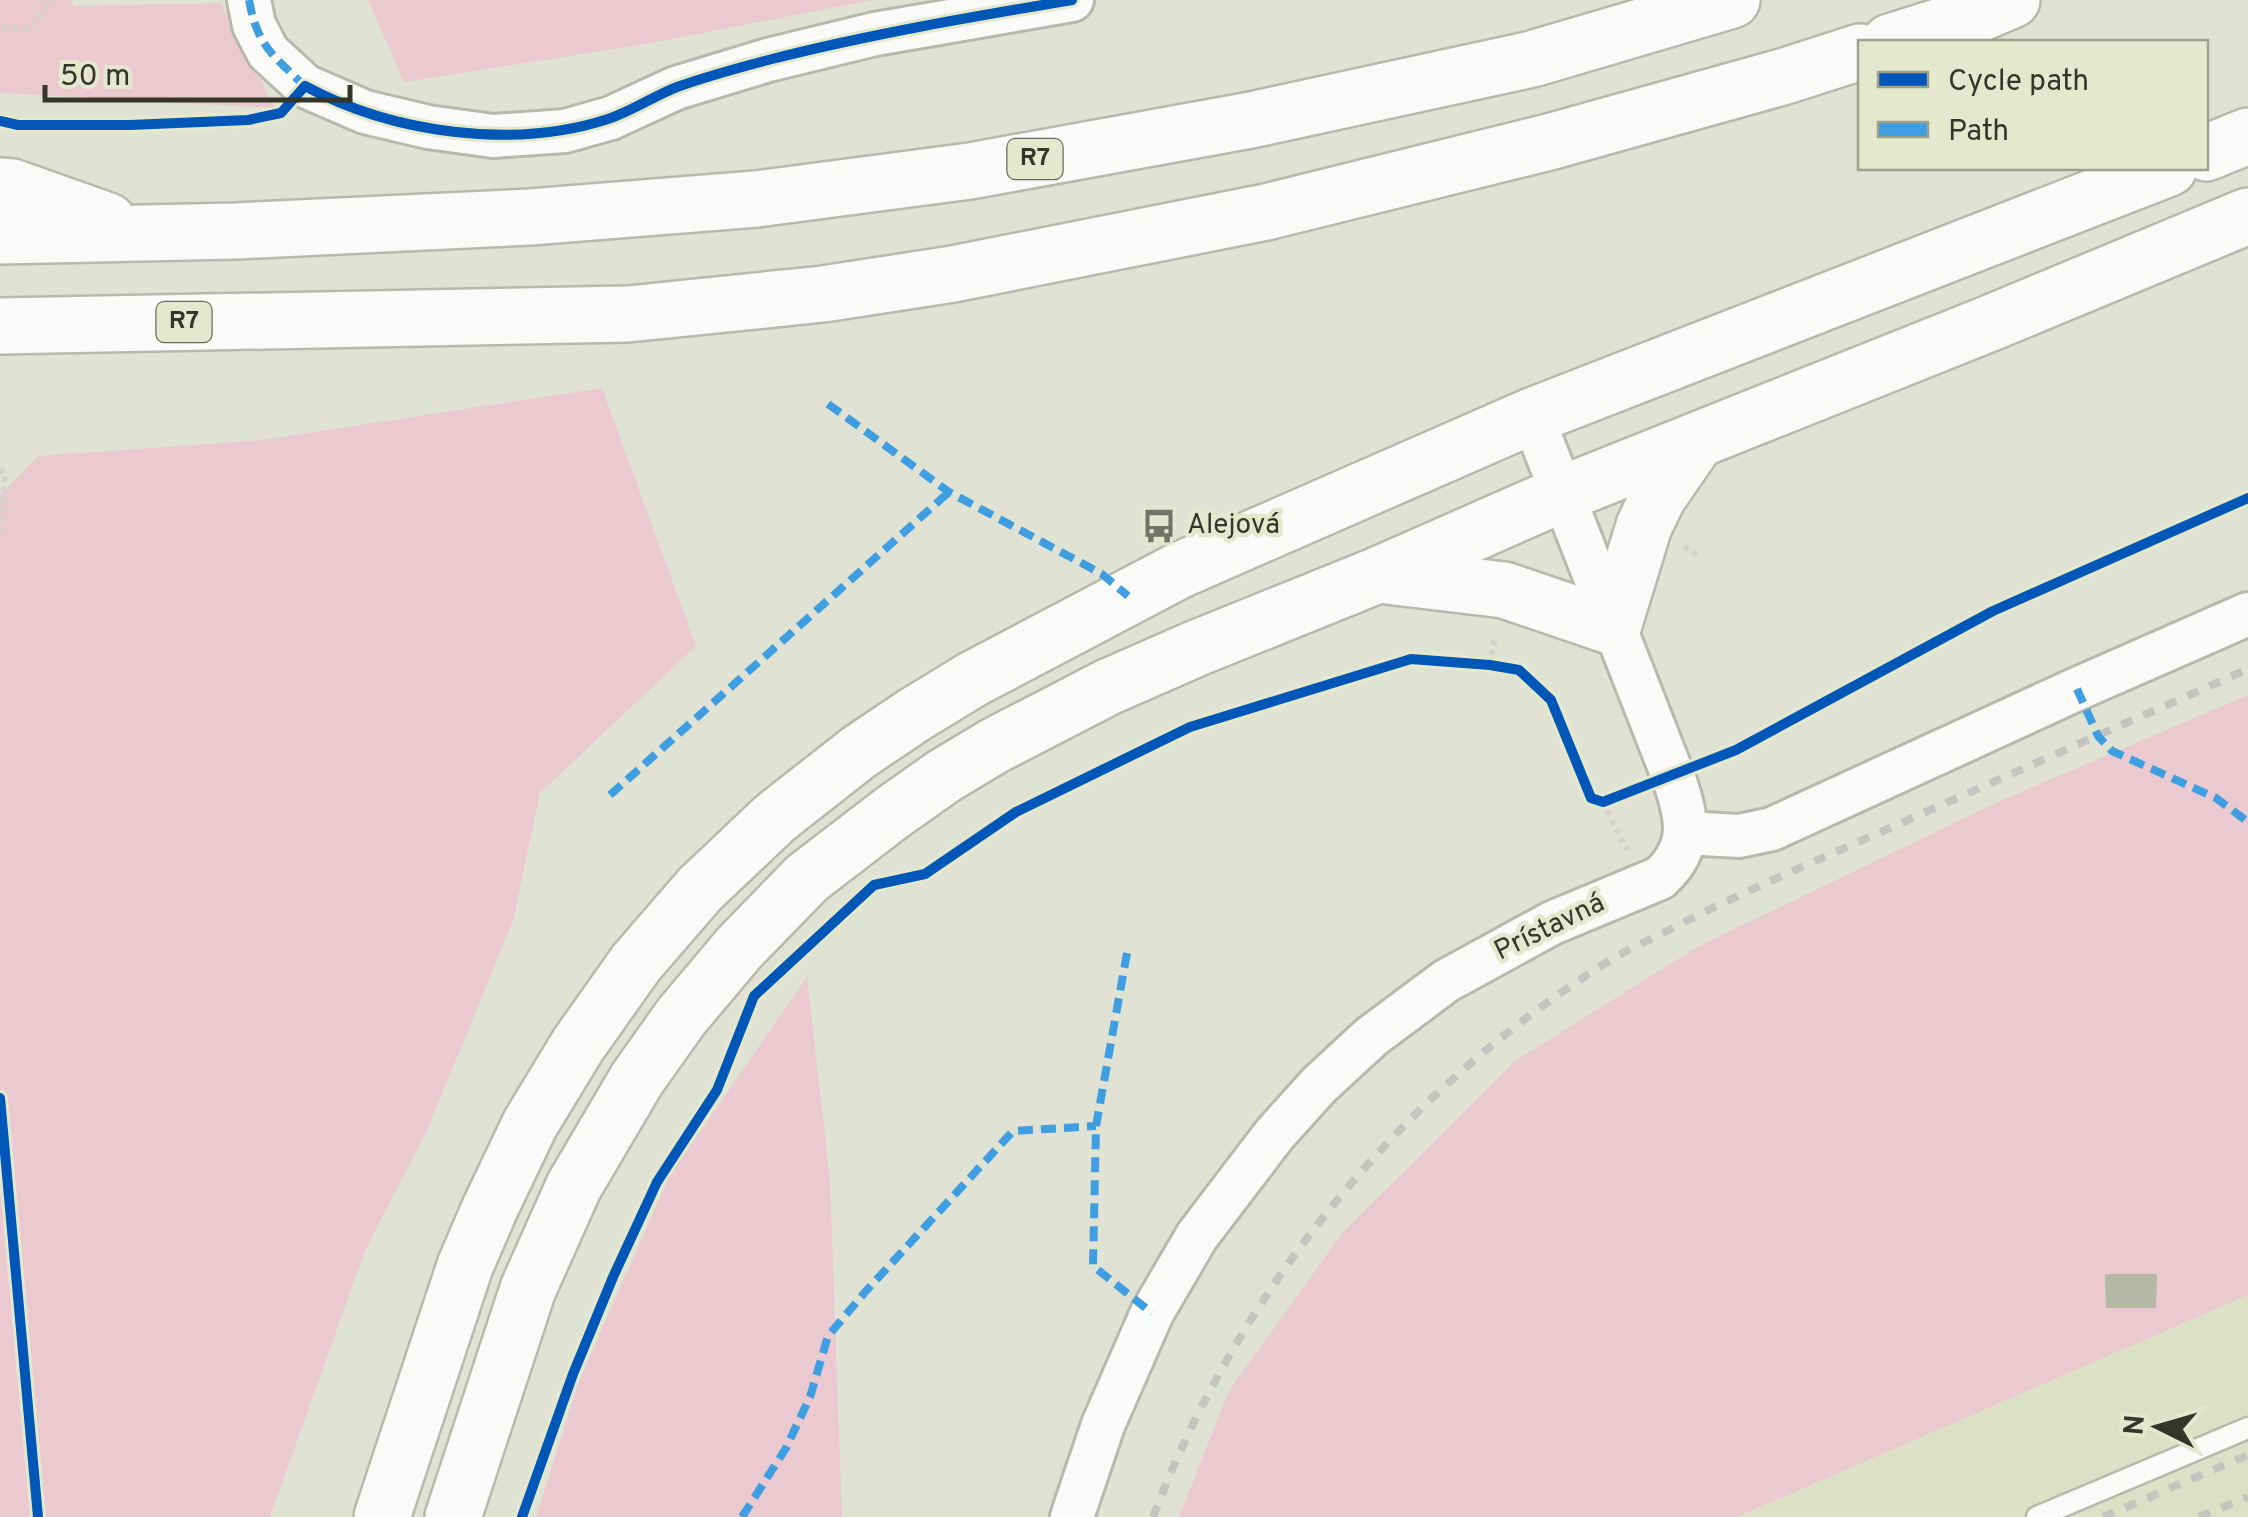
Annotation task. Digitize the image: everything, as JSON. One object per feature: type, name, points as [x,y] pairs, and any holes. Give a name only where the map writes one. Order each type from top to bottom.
[{"type":"main road","name":"R7","points":[[0,236],[256,230],[530,217],[756,198],[970,171],[1252,120],[1532,59],[1732,0]]},
{"type":"main road","points":[[1896,40],[2012,0]]},
{"type":"main road","name":"R7","points":[[0,326],[628,314],[841,291],[953,274],[1266,212],[1549,142],[1858,53]]},
{"type":"main road","points":[[2208,152],[2248,136]]},
{"type":"main road","points":[[382,1517],[465,1266],[530,1124],[607,1002],[712,877],[775,818],[859,752],[973,679],[1180,570],[1532,416],[2164,170]]},
{"type":"main road","points":[[0,186],[140,232]]},
{"type":"main road","points":[[453,1517],[528,1289],[589,1158],[637,1078],[710,979],[793,892],[894,812],[994,746],[1108,687],[1562,494],[2248,216]]},
{"type":"main road","points":[[1378,575],[1504,590],[1613,627],[1644,526],[1658,497],[1696,442]]},
{"type":"street","points":[[250,0],[254,25],[268,52],[305,86],[365,112],[428,127],[493,136],[566,131],[611,118],[676,88],[875,34],[1072,0]]},
{"type":"street","points":[[1532,416],[1682,800],[1686,833],[1739,836],[1772,829],[2248,614]]},
{"type":"street","name":"Prístavná","points":[[1072,1517],[1103,1425],[1161,1297],[1197,1236],[1235,1184],[1319,1085],[1371,1037],[1446,981],[1552,922],[1660,878],[1674,866],[1686,833]]},
{"type":"lane","points":[[2037,1517],[2248,1428]]},
{"type":"path","points":[[2,27],[28,29],[53,0]]},
{"type":"path","points":[[2,27],[13,38]]},
{"type":"path","points":[[0,468],[5,474],[0,532]]},
{"type":"path","points":[[1470,663],[1505,667]]},
{"type":"path","points":[[1640,887],[1631,858],[1597,800],[1673,776]]},
{"type":"shaded area","points":[[0,0],[72,0],[73,6],[220,3],[275,108],[0,93]]},
{"type":"shaded area","points":[[368,0],[872,0],[646,44],[404,82]]},
{"type":"shaded area","points":[[602,388],[696,646],[540,793],[513,921],[428,1128],[365,1251],[270,1517],[0,1517],[0,495],[38,456],[262,440]]},
{"type":"shaded area","points":[[2248,695],[2248,1295],[1737,1517],[1179,1517],[1229,1391],[1343,1232],[1515,1061],[1699,946],[2000,801]]},
{"type":"shaded area","points":[[807,977],[830,1180],[842,1517],[536,1517],[579,1381],[670,1175]]},
{"type":"shaded area","points":[[2248,1295],[2248,1517],[1737,1517],[2030,1389]]},
{"type":"building","points":[[2105,1274],[2157,1274],[2156,1308],[2106,1308]]},
{"type":"railway","points":[[1153,1517],[1189,1433],[1231,1352],[1280,1275],[1396,1133],[1463,1070],[1534,1013],[1615,957],[1710,909],[2248,669]]},
{"type":"railway","points":[[2103,1517],[2248,1455]]},
{"type":"railway","points":[[2199,1517],[2248,1497]]},
{"type":"marked path","points":[[249,0],[266,46],[312,90]]},
{"type":"marked path","points":[[828,404],[949,492],[1102,574],[1128,596]]},
{"type":"marked path","points":[[610,795],[949,492]]},
{"type":"marked path","points":[[2077,689],[2098,736],[2112,751],[2216,798],[2248,822]]},
{"type":"marked path","points":[[1127,953],[1096,1126],[1093,1266],[1152,1313]]},
{"type":"marked path","points":[[742,1517],[786,1448],[810,1397],[828,1336],[866,1291],[1013,1131],[1096,1126]]},
{"type":"cycle path","points":[[0,121],[18,125],[130,125],[248,120],[281,113],[305,86],[339,102],[414,125],[493,135],[533,134],[608,119],[677,87],[772,59],[1072,0]]},
{"type":"cycle path","points":[[522,1517],[573,1374],[613,1277],[657,1182],[717,1090],[754,996],[874,885],[925,874],[1016,812],[1190,727],[1411,659],[1519,670],[1551,700],[1591,798],[1603,802],[1736,750],[1993,611],[2248,498]]},
{"type":"cycle path","points":[[0,1098],[38,1517]]},
{"type":"place","name":"Alejová","points":[[1159,526]]}]
